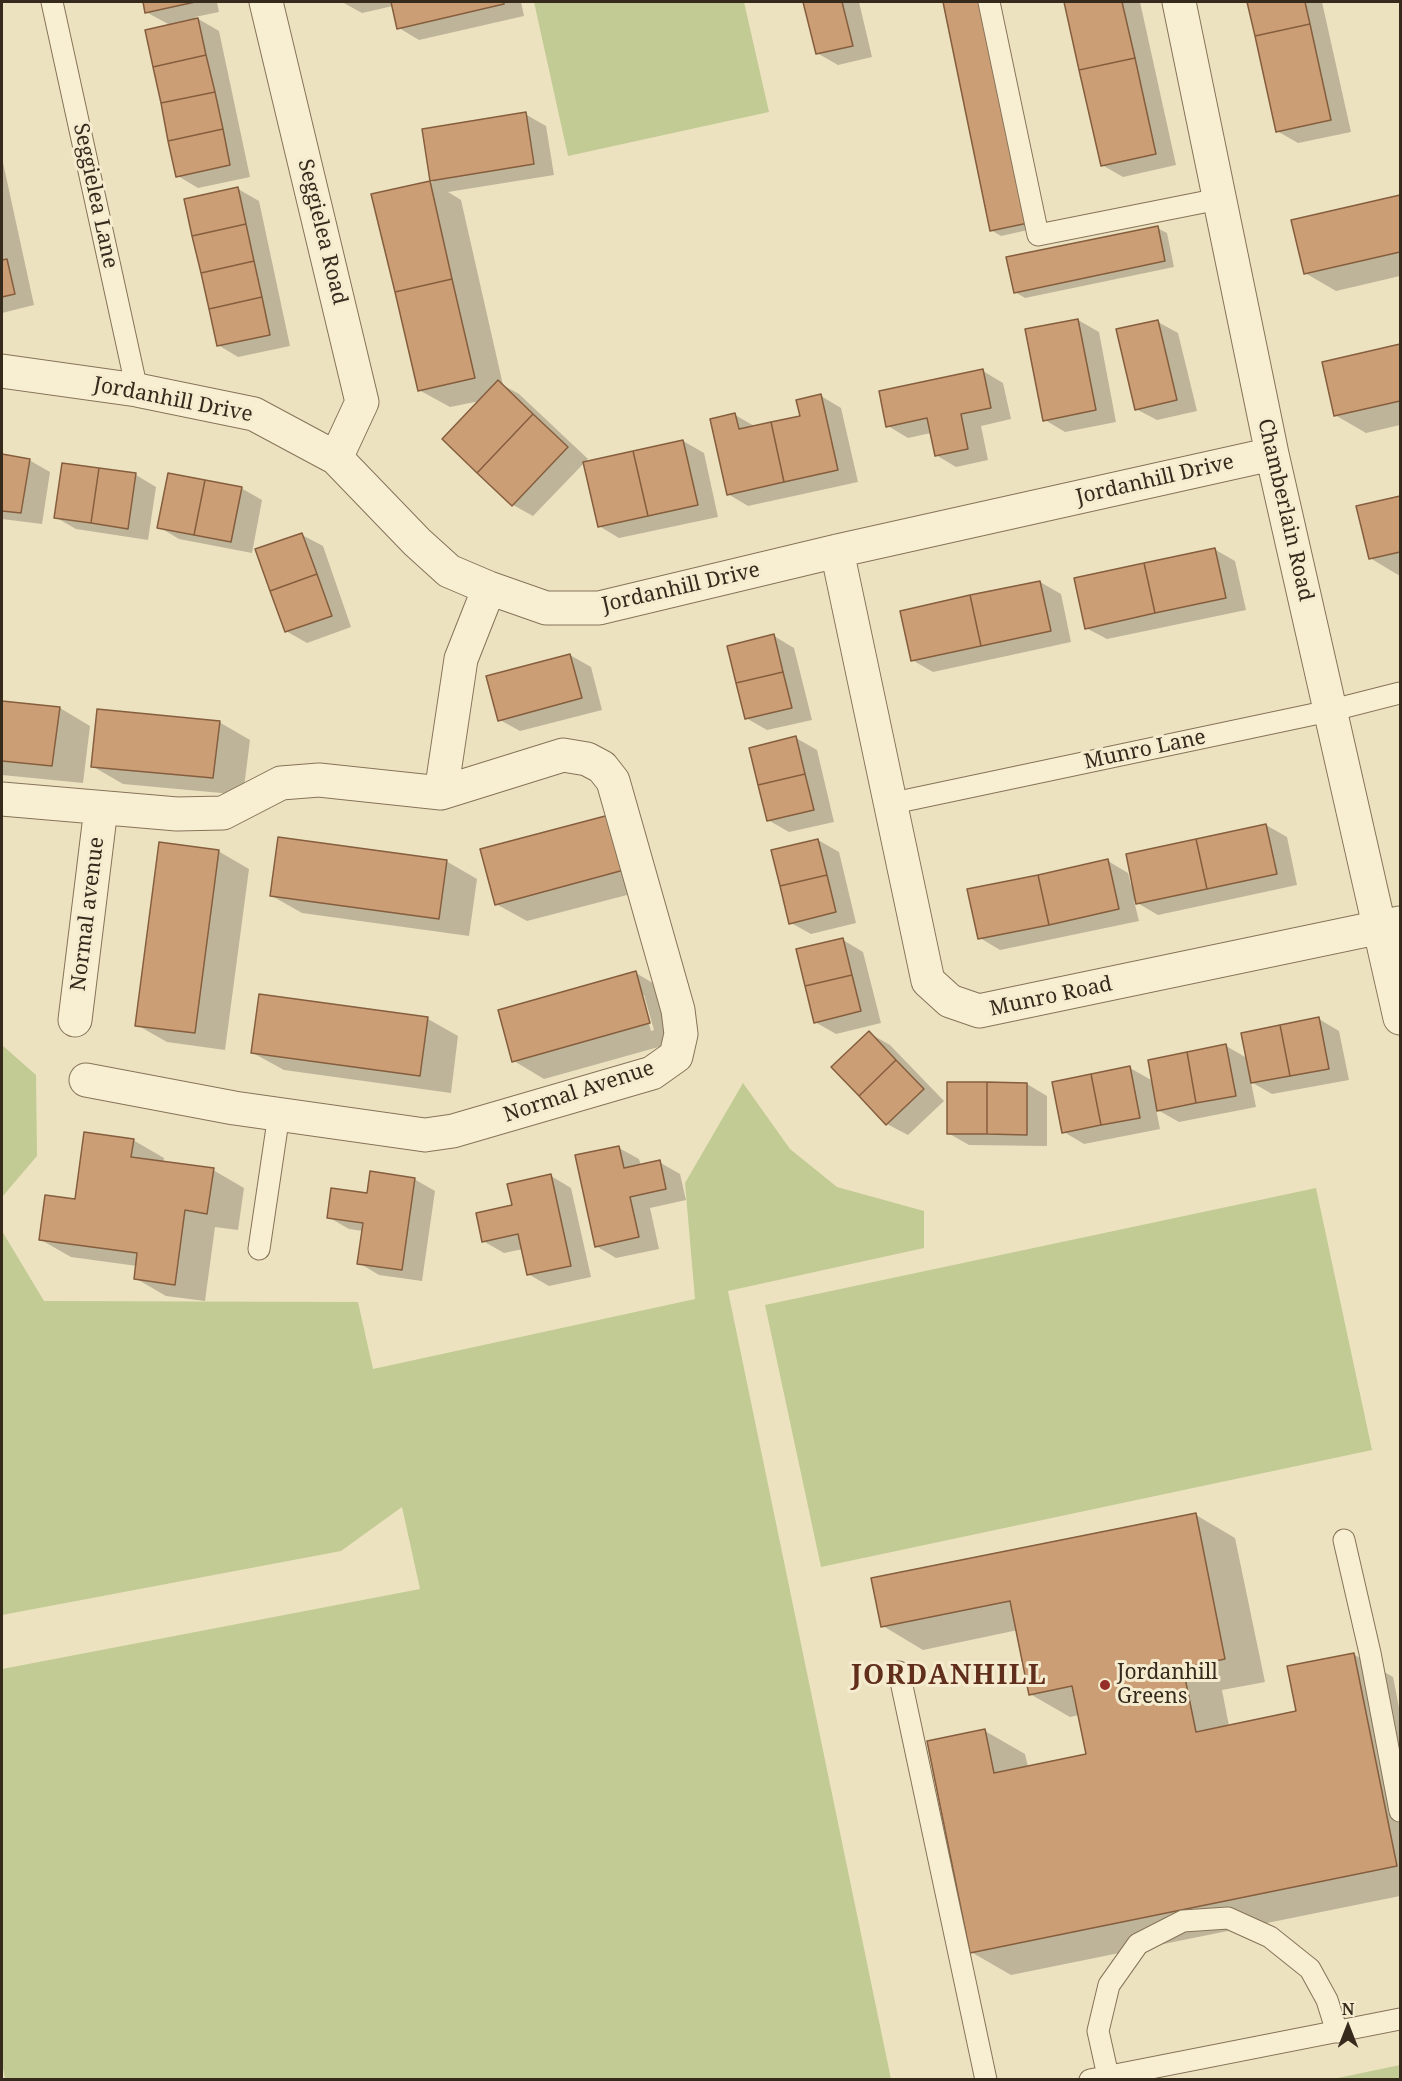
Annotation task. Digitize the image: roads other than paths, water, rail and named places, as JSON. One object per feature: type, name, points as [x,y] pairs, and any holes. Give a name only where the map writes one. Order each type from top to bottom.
[{"type":"street","name":"Seggielea Road","points":[[266,2],[362,402],[336,458]]},
{"type":"street","name":"Chamberlain Road","points":[[1179,2],[1272,454],[1329,711],[1390,925],[1401,1017]]},
{"type":"street","name":"Jordanhill Drive","points":[[2,371],[137,390],[254,414],[336,458],[417,542],[449,571],[546,608],[599,608],[837,551],[1272,454]]},
{"type":"street","name":"Munro Road","points":[[837,551],[928,981],[950,1001],[979,1011],[1390,925]]},
{"type":"street","points":[[441,793],[461,659],[489,588]]},
{"type":"street","name":"Normal Avenue","points":[[86,1080],[234,1108],[425,1135],[453,1131],[652,1073],[676,1056],[681,1034],[678,1010],[613,781],[602,767],[587,759],[563,755],[441,793],[319,780],[281,783],[222,813],[177,814]]},
{"type":"street","name":"Normal avenue","points":[[2,799],[177,814]]},
{"type":"street","name":"Normal avenue","points":[[75,1020],[102,808]]},
{"type":"lane","name":"Seggielea Lane","points":[[52,2],[137,390]]},
{"type":"lane","points":[[988,2],[1038,235],[1219,199]]},
{"type":"lane","name":"Munro Lane","points":[[889,804],[1329,711],[1401,693]]},
{"type":"lane","points":[[259,1249],[279,1113]]},
{"type":"lane","points":[[1344,1540],[1370,1653],[1401,1811]]},
{"type":"lane","points":[[899,1672],[986,2079]]},
{"type":"lane","points":[[1337,2032],[1328,2000],[1310,1969],[1270,1937],[1228,1918],[1183,1921],[1138,1944],[1109,1985],[1098,2031],[1099,2078],[1337,2032],[1401,2019]]},
{"type":"place","name":"Jordanhill Greens","points":[[1105,1685]]},
{"type":"district","name":"JORDANHILL","points":[[949,1676]]}]
